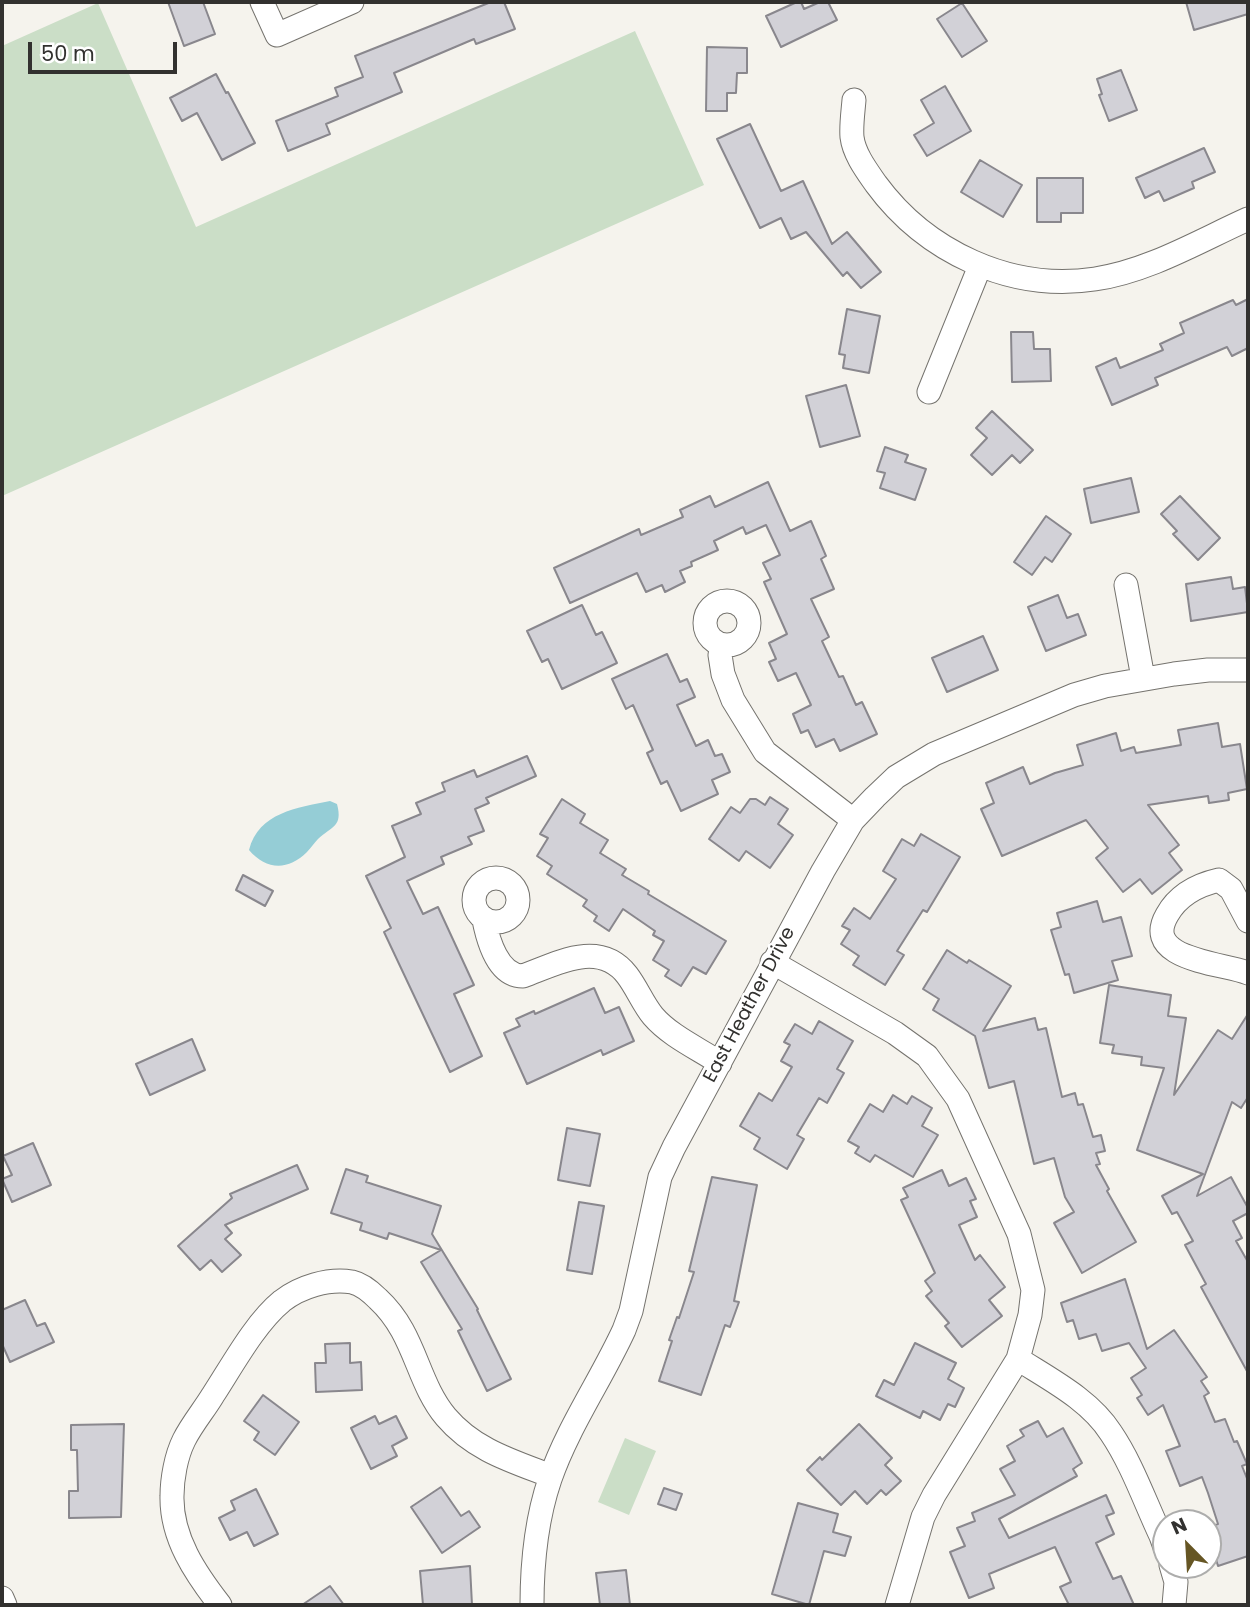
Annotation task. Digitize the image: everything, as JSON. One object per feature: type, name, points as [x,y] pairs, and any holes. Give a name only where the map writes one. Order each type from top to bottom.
[{"type":"street","points":[[262,2],[277,36],[352,2]]},
{"type":"street","points":[[854,100],[852,139],[867,172],[881,191],[895,208],[926,235],[953,253],[980,266],[1029,278],[1093,280],[1139,268],[1248,219]]},
{"type":"street","points":[[929,392],[980,266]]},
{"type":"street","points":[[1126,585],[1143,678]]},
{"type":"street","points":[[723,645],[720,655],[723,674],[733,700],[765,752],[777,764],[853,820]]},
{"type":"street","name":"East Heather Drive","points":[[532,1605],[536,1530],[551,1476],[624,1331],[631,1311],[660,1177],[772,962],[853,820],[896,777],[934,754],[1074,695],[1143,678],[1208,670],[1248,670]]},
{"type":"street","points":[[1248,921],[1231,889],[1219,880],[1203,884],[1173,905],[1163,922],[1163,938],[1168,946],[1184,957],[1248,973]]},
{"type":"street","points":[[484,920],[500,962],[505,970],[514,976],[523,976],[584,955],[603,957],[617,964],[627,975],[661,1024],[720,1063]]},
{"type":"street","points":[[772,962],[895,1033],[927,1056],[945,1078],[958,1099],[1019,1234],[1033,1290],[1030,1315],[1018,1359],[923,1517],[897,1605]]},
{"type":"street","points":[[220,1605],[193,1567],[177,1534],[172,1498],[174,1474],[184,1441],[234,1363],[281,1302],[302,1289],[327,1282],[353,1282],[371,1292],[392,1312],[410,1342],[434,1400],[461,1432],[488,1452],[551,1476]]},
{"type":"street","points":[[1018,1359],[1069,1392],[1091,1410],[1111,1432],[1152,1517]]},
{"type":"street","points":[[1176,1579],[1178,1604]]},
{"type":"street","points":[[2,1598],[5,1605]]},
{"type":"green space","points":[[98,3],[196,227],[635,31],[704,185],[2,496],[2,46]]},
{"type":"green space","points":[[625,1438],[656,1451],[629,1515],[598,1502]]},
{"type":"water","points":[[330,801],[337,804],[337,822],[292,863],[277,866],[270,864],[249,850],[261,827],[270,820],[293,810]]},
{"type":"building","points":[[168,2],[203,2],[215,34],[184,46]]},
{"type":"building","points":[[491,2],[504,2],[515,29],[476,44],[474,39],[394,73],[402,92],[326,124],[330,134],[288,151],[276,121],[338,96],[335,88],[363,77],[355,56]]},
{"type":"building","points":[[801,2],[804,9],[820,2],[828,2],[837,20],[781,47],[766,16]]},
{"type":"building","points":[[1186,2],[1248,2],[1248,14],[1194,30]]},
{"type":"building","points":[[962,3],[987,41],[962,57],[937,19]]},
{"type":"building","points":[[707,47],[747,48],[747,73],[737,73],[736,93],[727,93],[727,111],[706,111]]},
{"type":"building","points":[[1121,70],[1137,110],[1109,121],[1099,95],[1102,94],[1097,79]]},
{"type":"building","points":[[216,74],[255,143],[222,160],[197,113],[182,121],[170,98]]},
{"type":"building","points":[[945,86],[971,131],[927,156],[914,135],[934,123],[921,100]]},
{"type":"building","points":[[750,124],[781,191],[803,181],[832,244],[847,232],[881,272],[861,288],[847,272],[843,276],[806,232],[791,239],[781,218],[760,228],[717,139]]},
{"type":"building","points":[[1204,148],[1215,172],[1192,182],[1194,188],[1164,201],[1159,191],[1145,198],[1136,178]]},
{"type":"building","points":[[980,160],[1022,185],[1003,217],[961,192]]},
{"type":"building","points":[[1037,178],[1083,178],[1083,213],[1061,213],[1061,222],[1037,222]]},
{"type":"building","points":[[1248,299],[1248,348],[1232,356],[1227,347],[1155,378],[1158,385],[1112,405],[1096,367],[1116,358],[1120,368],[1163,350],[1160,344],[1184,333],[1180,323],[1233,300],[1236,305]]},
{"type":"building","points":[[847,309],[880,316],[869,373],[843,368],[845,355],[839,354]]},
{"type":"building","points":[[1011,332],[1033,332],[1034,349],[1050,349],[1051,381],[1012,382]]},
{"type":"building","points":[[846,385],[860,436],[820,447],[806,396]]},
{"type":"building","points":[[992,411],[1033,450],[1020,463],[1012,455],[992,475],[971,455],[987,438],[976,428]]},
{"type":"building","points":[[885,447],[908,455],[905,462],[926,469],[915,500],[880,488],[885,473],[877,471]]},
{"type":"building","points":[[1131,478],[1139,512],[1091,523],[1084,489]]},
{"type":"building","points":[[768,482],[790,531],[811,521],[826,556],[821,559],[834,589],[811,599],[829,637],[822,641],[839,677],[843,676],[856,705],[862,702],[877,734],[840,751],[834,739],[816,747],[808,730],[801,733],[793,714],[811,705],[796,673],[778,681],[769,662],[776,659],[769,643],[787,634],[764,582],[771,579],[763,563],[780,555],[766,525],[746,534],[743,527],[714,541],[718,550],[691,562],[692,566],[680,571],[685,582],[665,592],[662,585],[646,592],[637,573],[570,603],[554,568],[639,529],[641,535],[683,517],[680,510],[710,496],[715,507]]},
{"type":"building","points":[[1180,496],[1220,538],[1198,560],[1173,534],[1177,531],[1161,514]]},
{"type":"building","points":[[1046,516],[1071,534],[1052,562],[1045,557],[1032,575],[1014,562]]},
{"type":"building","points":[[1231,577],[1233,589],[1245,587],[1248,612],[1191,621],[1186,584]]},
{"type":"building","points":[[1058,595],[1067,618],[1078,614],[1086,635],[1046,651],[1028,607]]},
{"type":"building","points":[[582,605],[596,635],[602,632],[617,663],[562,689],[548,659],[542,662],[527,631]]},
{"type":"building","points":[[983,636],[998,670],[947,692],[932,658]]},
{"type":"building","points":[[667,654],[680,682],[687,679],[695,697],[677,705],[696,746],[708,740],[715,756],[722,754],[730,772],[712,780],[718,794],[681,811],[667,781],[661,784],[647,753],[653,750],[633,705],[626,709],[612,679]]},
{"type":"building","points":[[1218,723],[1222,747],[1240,744],[1247,789],[1228,793],[1229,800],[1209,803],[1208,796],[1148,805],[1179,845],[1169,853],[1182,870],[1152,894],[1140,879],[1123,892],[1096,858],[1108,848],[1086,820],[1002,856],[981,809],[994,803],[986,783],[1023,767],[1030,784],[1083,765],[1077,745],[1116,733],[1121,751],[1134,747],[1136,753],[1181,745],[1178,730]]},
{"type":"building","points":[[527,756],[536,776],[486,798],[489,803],[475,809],[484,831],[468,837],[472,844],[441,857],[444,864],[407,881],[423,914],[438,907],[474,985],[454,994],[482,1056],[450,1072],[384,932],[391,928],[366,876],[405,857],[392,826],[421,814],[416,803],[445,791],[442,783],[474,770],[477,777]]},
{"type":"building","points":[[770,797],[788,809],[778,824],[793,835],[770,868],[746,851],[739,861],[709,839],[731,807],[740,813],[750,799],[756,799],[765,805]]},
{"type":"building","points":[[562,799],[585,814],[580,823],[608,840],[600,853],[626,869],[622,875],[649,891],[648,894],[726,941],[706,974],[693,967],[681,986],[665,976],[669,970],[653,960],[664,941],[653,935],[655,931],[623,909],[609,931],[594,921],[597,916],[583,906],[587,900],[547,874],[552,866],[537,856],[548,838],[540,834]]},
{"type":"building","points":[[921,834],[960,857],[927,912],[923,910],[897,951],[904,955],[885,985],[853,965],[859,956],[841,944],[850,930],[842,926],[854,908],[870,919],[896,879],[883,871],[902,839],[914,846]]},
{"type":"building","points":[[243,875],[273,891],[265,906],[236,890]]},
{"type":"building","points":[[1097,901],[1103,922],[1121,917],[1132,956],[1112,961],[1118,980],[1074,993],[1069,974],[1065,975],[1051,930],[1061,927],[1057,913]]},
{"type":"building","points":[[947,950],[1011,986],[983,1031],[1035,1018],[1038,1030],[1046,1028],[1062,1097],[1075,1093],[1078,1105],[1083,1104],[1093,1137],[1101,1135],[1105,1151],[1096,1153],[1100,1164],[1096,1165],[1109,1189],[1107,1191],[1136,1242],[1082,1273],[1054,1223],[1074,1212],[1065,1197],[1054,1158],[1034,1164],[1014,1081],[989,1088],[975,1036],[933,1010],[939,999],[923,989]]},
{"type":"building","points":[[1109,985],[1171,995],[1168,1016],[1186,1018],[1174,1095],[1218,1030],[1232,1039],[1248,1014],[1248,1097],[1241,1108],[1232,1102],[1197,1196],[1231,1177],[1248,1208],[1248,1213],[1233,1221],[1242,1238],[1236,1241],[1248,1262],[1248,1373],[1201,1287],[1206,1284],[1185,1245],[1193,1241],[1177,1212],[1172,1214],[1162,1196],[1203,1174],[1137,1150],[1164,1068],[1141,1065],[1142,1057],[1112,1053],[1114,1045],[1100,1043]]},
{"type":"building","points":[[594,988],[605,1013],[619,1007],[634,1041],[603,1055],[601,1050],[527,1084],[504,1033],[520,1026],[516,1019],[534,1011],[535,1014]]},
{"type":"building","points":[[819,1021],[853,1041],[837,1069],[844,1073],[827,1103],[819,1098],[797,1135],[804,1139],[787,1169],[754,1149],[760,1138],[740,1126],[759,1093],[772,1101],[792,1067],[781,1061],[790,1045],[784,1042],[795,1024],[812,1034]]},
{"type":"building","points":[[192,1039],[205,1070],[150,1095],[136,1064]]},
{"type":"building","points":[[893,1095],[907,1104],[912,1096],[932,1108],[922,1126],[938,1135],[913,1177],[875,1155],[870,1162],[855,1153],[859,1147],[848,1141],[870,1104],[883,1112]]},
{"type":"building","points":[[567,1128],[600,1134],[590,1186],[558,1180]]},
{"type":"building","points":[[33,1143],[51,1185],[12,1202],[2,1179],[12,1175],[3,1156]]},
{"type":"building","points":[[297,1165],[308,1189],[225,1225],[232,1233],[225,1239],[241,1255],[222,1272],[211,1260],[200,1270],[178,1246],[232,1198],[230,1194]]},
{"type":"building","points":[[346,1169],[368,1176],[366,1182],[441,1206],[432,1234],[478,1309],[511,1379],[487,1391],[458,1331],[462,1329],[421,1262],[441,1250],[389,1233],[387,1239],[360,1230],[362,1223],[331,1213]]},
{"type":"building","points":[[942,1170],[949,1186],[966,1178],[976,1199],[970,1201],[977,1217],[959,1225],[975,1260],[980,1255],[1005,1287],[989,1300],[1002,1316],[962,1347],[945,1326],[949,1323],[926,1296],[932,1291],[925,1281],[935,1273],[901,1200],[908,1197],[903,1188]]},
{"type":"building","points":[[712,1177],[757,1185],[734,1301],[739,1302],[730,1327],[725,1325],[701,1395],[659,1381],[672,1341],[669,1340],[694,1272],[689,1271]]},
{"type":"building","points":[[579,1202],[604,1206],[592,1274],[567,1270]]},
{"type":"building","points":[[1125,1279],[1147,1349],[1174,1330],[1207,1377],[1201,1381],[1209,1393],[1204,1396],[1215,1422],[1225,1419],[1247,1464],[1242,1466],[1248,1481],[1248,1556],[1222,1565],[1222,1509],[1213,1509],[1202,1477],[1180,1486],[1166,1451],[1180,1446],[1163,1405],[1148,1415],[1137,1398],[1142,1395],[1131,1378],[1146,1368],[1129,1343],[1102,1351],[1096,1334],[1079,1339],[1073,1320],[1067,1322],[1061,1303]]},
{"type":"building","points":[[25,1300],[37,1326],[45,1323],[54,1342],[10,1362],[2,1344],[2,1310]]},
{"type":"building","points":[[350,1343],[350,1363],[361,1362],[362,1390],[316,1392],[315,1363],[326,1363],[325,1344]]},
{"type":"building","points":[[915,1343],[956,1363],[948,1379],[964,1388],[955,1407],[948,1404],[940,1420],[923,1411],[920,1418],[876,1396],[884,1380],[894,1385]]},
{"type":"building","points":[[263,1395],[299,1422],[275,1455],[254,1440],[259,1432],[244,1421]]},
{"type":"building","points":[[375,1416],[379,1424],[396,1416],[407,1438],[392,1446],[397,1456],[371,1469],[351,1428]]},
{"type":"building","points":[[1038,1421],[1047,1437],[1063,1428],[1082,1463],[1073,1469],[1077,1476],[999,1519],[1009,1538],[1106,1495],[1114,1513],[1106,1516],[1114,1534],[1096,1543],[1113,1579],[1121,1576],[1134,1605],[1069,1605],[1060,1587],[1071,1582],[1055,1547],[989,1574],[994,1588],[969,1598],[950,1552],[965,1546],[957,1528],[975,1521],[972,1513],[1015,1495],[1000,1469],[1015,1461],[1007,1446],[1024,1436],[1020,1430]]},
{"type":"building","points":[[124,1424],[121,1517],[69,1518],[69,1491],[78,1491],[77,1450],[71,1450],[71,1425]]},
{"type":"building","points":[[859,1424],[892,1458],[885,1465],[901,1481],[886,1495],[881,1490],[867,1504],[855,1491],[841,1505],[807,1470],[820,1457],[822,1460]]},
{"type":"building","points":[[441,1487],[461,1516],[469,1511],[480,1527],[442,1553],[411,1507]]},
{"type":"building","points":[[664,1488],[682,1494],[676,1510],[658,1504]]},
{"type":"building","points":[[256,1489],[278,1534],[254,1546],[247,1532],[230,1540],[219,1518],[235,1510],[231,1501]]},
{"type":"building","points":[[798,1503],[838,1514],[833,1532],[851,1537],[845,1556],[824,1551],[809,1605],[772,1594]]},
{"type":"building","points":[[470,1566],[472,1605],[423,1605],[420,1571]]},
{"type":"building","points":[[626,1570],[630,1605],[600,1605],[596,1573]]},
{"type":"building","points":[[330,1586],[344,1605],[302,1605]]}]
